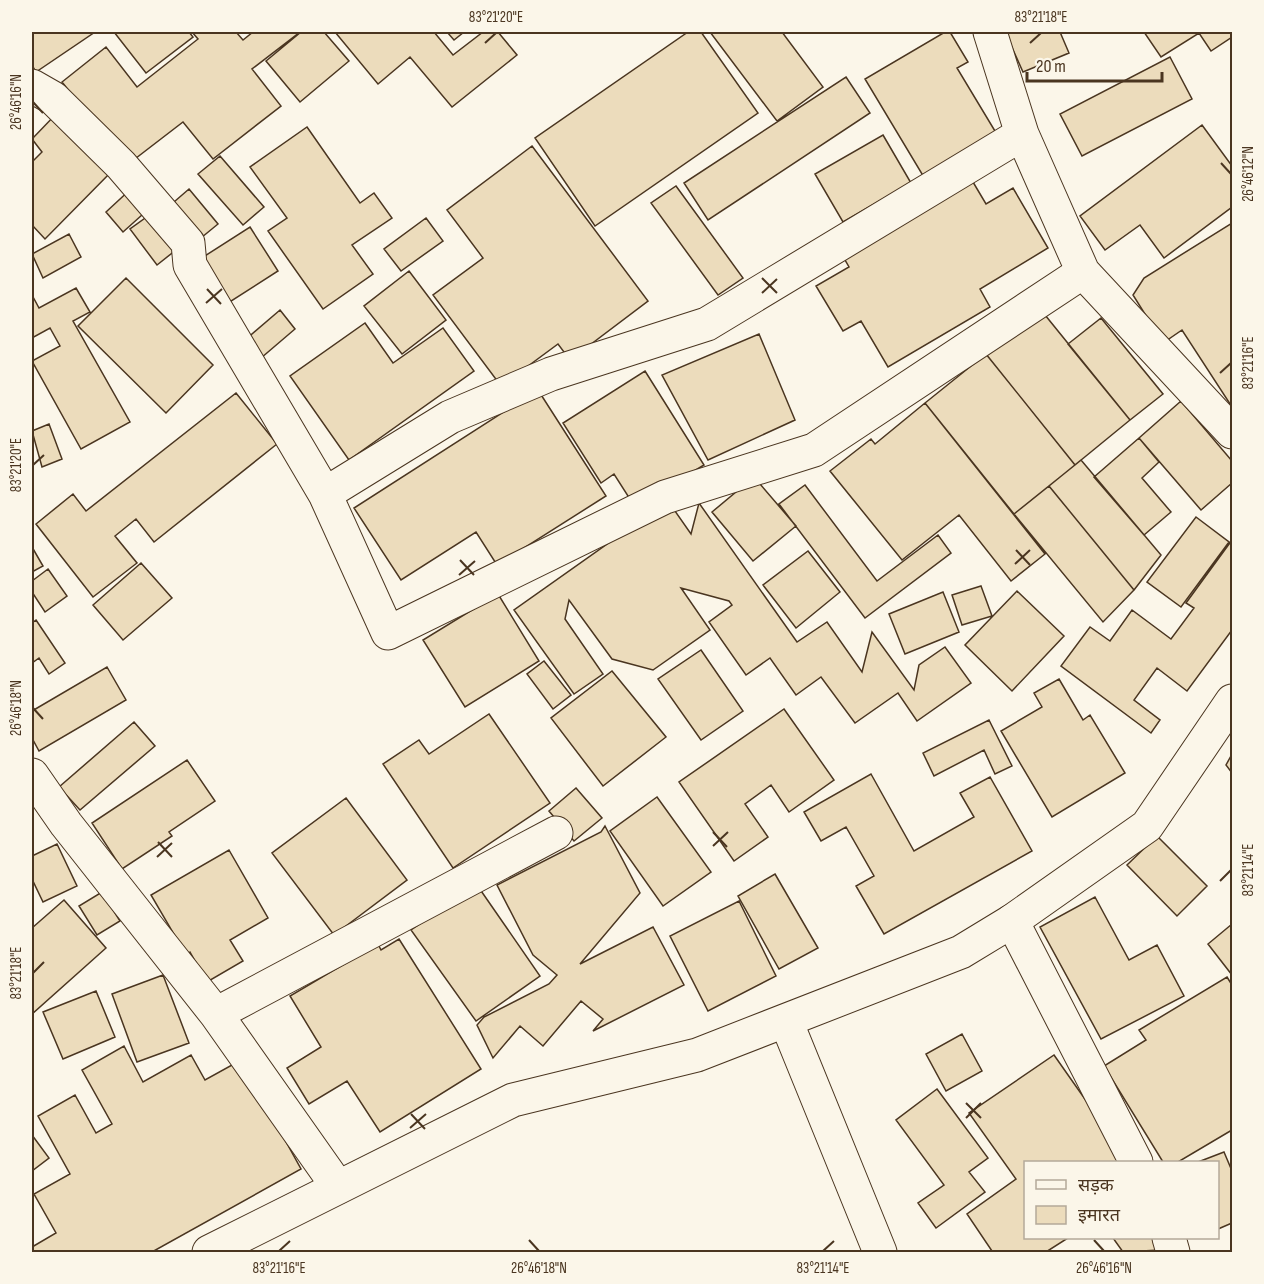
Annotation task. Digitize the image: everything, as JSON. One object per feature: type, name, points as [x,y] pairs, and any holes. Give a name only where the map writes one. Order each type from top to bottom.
[{"type":"street","points":[[990,32],[1022,134],[1083,272],[1233,432]]},
{"type":"street","points":[[32,86],[53,98],[121,165],[188,243],[190,265],[324,494],[388,633],[665,497],[814,450],[1083,272]]},
{"type":"street","points":[[324,494],[450,417],[551,374],[706,324],[1022,134]]},
{"type":"street","points":[[209,1252],[513,1100],[697,1055],[961,952],[1012,921],[1147,826],[1233,701]]},
{"type":"street","points":[[32,775],[66,824],[216,1014],[338,1187]]},
{"type":"street","points":[[216,1014],[556,833]]},
{"type":"street","points":[[1012,921],[1135,1161]]},
{"type":"street","points":[[786,1021],[880,1252]]},
{"type":"building","points":[[32,32],[95,32],[36,72],[32,65]]},
{"type":"building","points":[[114,32],[189,32],[193,37],[146,73]]},
{"type":"building","points":[[192,32],[236,32],[243,40],[253,32],[300,32],[252,69],[281,106],[213,159],[183,122],[127,165],[62,82],[106,47],[137,87],[198,39]]},
{"type":"building","points":[[301,32],[324,32],[349,61],[300,102],[266,61]]},
{"type":"building","points":[[335,32],[434,32],[453,55],[483,32],[498,32],[517,55],[452,107],[410,57],[378,84]]},
{"type":"building","points":[[447,32],[464,32],[454,40]]},
{"type":"building","points":[[688,32],[701,32],[758,113],[595,226],[535,138]]},
{"type":"building","points":[[710,32],[782,32],[823,87],[777,121]]},
{"type":"building","points":[[945,32],[950,32],[968,62],[957,68],[998,136],[925,179],[865,79]]},
{"type":"building","points":[[1005,32],[1060,32],[1069,53],[1023,72]]},
{"type":"building","points":[[1144,32],[1232,32],[1232,37],[1211,51],[1199,33],[1161,57]]},
{"type":"building","points":[[1170,57],[1192,99],[1082,156],[1060,114]]},
{"type":"building","points":[[846,77],[870,113],[708,220],[684,183]]},
{"type":"building","points":[[57,113],[113,170],[45,239],[32,225],[32,162],[42,152],[32,139]]},
{"type":"building","points":[[1202,125],[1232,166],[1232,207],[1164,258],[1140,225],[1105,250],[1080,216]]},
{"type":"building","points":[[307,127],[360,203],[374,193],[392,218],[352,245],[373,274],[323,309],[268,231],[287,218],[250,167]]},
{"type":"building","points":[[883,135],[911,183],[843,222],[815,174]]},
{"type":"building","points":[[532,146],[648,301],[570,360],[558,344],[501,386],[433,295],[483,258],[447,210]]},
{"type":"building","points":[[220,156],[264,207],[243,225],[198,174]]},
{"type":"building","points":[[970,177],[986,204],[1013,188],[1048,248],[980,289],[990,307],[888,367],[861,321],[843,331],[816,286],[849,267],[841,253]]},
{"type":"building","points":[[676,186],[743,278],[718,295],[651,203]]},
{"type":"building","points":[[133,187],[152,206],[123,232],[106,212]]},
{"type":"building","points":[[189,189],[218,224],[196,242],[167,208]]},
{"type":"building","points":[[155,211],[181,246],[157,265],[130,229]]},
{"type":"building","points":[[426,218],[443,241],[401,271],[384,249]]},
{"type":"building","points":[[1232,223],[1232,407],[1182,330],[1163,343],[1133,295],[1144,278]]},
{"type":"building","points":[[250,227],[278,271],[225,305],[197,261]]},
{"type":"building","points":[[69,234],[81,257],[43,278],[32,254]]},
{"type":"building","points":[[409,271],[446,320],[402,354],[364,306]]},
{"type":"building","points":[[126,278],[213,365],[166,413],[78,326]]},
{"type":"building","points":[[76,288],[90,312],[73,321],[130,422],[81,449],[32,361],[60,346],[50,328],[32,338],[32,295],[39,308]]},
{"type":"building","points":[[280,310],[295,329],[261,358],[245,340]]},
{"type":"building","points":[[1041,310],[1130,420],[1075,465],[986,354]]},
{"type":"building","points":[[1101,318],[1163,394],[1130,420],[1068,344]]},
{"type":"building","points":[[365,323],[393,363],[443,328],[474,371],[349,460],[290,376]]},
{"type":"building","points":[[759,334],[795,420],[708,460],[662,375]]},
{"type":"building","points":[[986,354],[1075,465],[1014,514],[925,403]]},
{"type":"building","points":[[645,371],[704,465],[635,507],[614,474],[601,483],[563,423]]},
{"type":"building","points":[[538,390],[606,496],[497,565],[476,532],[401,580],[354,508]]},
{"type":"building","points":[[236,393],[277,444],[154,542],[136,519],[115,536],[137,563],[93,597],[36,524],[73,494],[86,511]]},
{"type":"building","points":[[1181,401],[1232,461],[1232,483],[1201,510],[1139,438]]},
{"type":"building","points":[[925,403],[1045,554],[1011,581],[959,515],[902,560],[830,471],[871,439],[875,444]]},
{"type":"building","points":[[49,424],[62,459],[42,467],[32,431]]},
{"type":"building","points":[[1139,438],[1159,462],[1142,478],[1171,512],[1144,535],[1094,477]]},
{"type":"building","points":[[1081,460],[1161,555],[1134,590],[1049,486]]},
{"type":"building","points":[[754,477],[796,526],[753,561],[712,512]]},
{"type":"building","points":[[805,485],[877,581],[938,535],[951,553],[865,618],[779,504]]},
{"type":"building","points":[[1049,486],[1134,590],[1103,622],[1014,514]]},
{"type":"building","points":[[668,501],[691,534],[699,503],[797,642],[827,622],[862,672],[872,632],[914,690],[919,665],[945,647],[971,683],[917,721],[898,693],[855,723],[821,677],[796,695],[770,658],[746,675],[709,622],[732,605],[729,601],[681,588],[710,630],[653,670],[612,659],[569,600],[565,619],[603,674],[574,694],[514,610]]},
{"type":"building","points":[[1196,517],[1229,542],[1181,607],[1147,582]]},
{"type":"building","points":[[1232,540],[1232,630],[1187,691],[1157,668],[1134,700],[1160,720],[1151,733],[1061,666],[1090,627],[1110,641],[1132,610],[1171,639],[1194,608],[1186,603]]},
{"type":"building","points":[[32,547],[43,566],[32,572]]},
{"type":"building","points":[[808,551],[840,592],[796,628],[763,585]]},
{"type":"building","points":[[141,563],[172,598],[123,640],[93,605]]},
{"type":"building","points":[[48,569],[67,596],[45,612],[32,592],[32,581]]},
{"type":"building","points":[[981,586],[992,616],[962,625],[952,595]]},
{"type":"building","points":[[1017,591],[1064,636],[1012,691],[965,645]]},
{"type":"building","points":[[943,592],[959,632],[905,654],[889,614]]},
{"type":"building","points":[[498,594],[539,661],[465,707],[423,640]]},
{"type":"building","points":[[36,620],[65,663],[49,674],[39,658],[32,663],[32,623]]},
{"type":"building","points":[[701,650],[743,711],[701,740],[658,679]]},
{"type":"building","points":[[544,661],[571,695],[553,709],[527,674]]},
{"type":"building","points":[[107,667],[126,700],[39,751],[32,738],[32,711]]},
{"type":"building","points":[[612,671],[666,737],[603,786],[551,718]]},
{"type":"building","points":[[1059,679],[1083,720],[1090,715],[1125,773],[1052,817],[1001,731],[1042,707],[1034,693]]},
{"type":"building","points":[[784,709],[834,780],[789,812],[771,785],[745,804],[768,837],[734,861],[679,782]]},
{"type":"building","points":[[489,714],[550,803],[453,868],[383,764],[419,740],[429,754]]},
{"type":"building","points":[[989,720],[1012,766],[995,774],[984,750],[934,776],[923,753]]},
{"type":"building","points":[[134,722],[155,746],[80,810],[59,787]]},
{"type":"building","points":[[1232,754],[1232,773],[1226,765]]},
{"type":"building","points":[[187,760],[215,801],[169,832],[172,836],[122,869],[92,823]]},
{"type":"building","points":[[871,774],[914,851],[974,817],[960,793],[990,777],[1032,851],[884,934],[856,886],[874,876],[846,827],[821,841],[804,812]]},
{"type":"building","points":[[576,788],[602,818],[574,841],[549,811]]},
{"type":"building","points":[[657,797],[711,872],[663,906],[610,831]]},
{"type":"building","points":[[346,798],[407,880],[334,935],[272,853]]},
{"type":"building","points":[[605,826],[640,893],[580,964],[653,927],[684,985],[593,1031],[603,1019],[581,1001],[543,1046],[520,1026],[493,1058],[477,1025],[484,1017],[549,984],[557,975],[533,955],[497,885],[601,832]]},
{"type":"building","points":[[1157,836],[1207,886],[1177,916],[1127,865]]},
{"type":"building","points":[[57,844],[77,886],[43,902],[32,879],[32,856]]},
{"type":"building","points":[[229,850],[268,918],[230,940],[243,961],[207,982],[190,952],[186,955],[151,895]]},
{"type":"building","points":[[775,874],[818,948],[779,969],[738,896]]},
{"type":"building","points":[[477,885],[540,976],[476,1021],[411,930]]},
{"type":"building","points":[[102,892],[120,921],[97,935],[79,906]]},
{"type":"building","points":[[1095,897],[1129,960],[1157,945],[1184,996],[1101,1039],[1040,927]]},
{"type":"building","points":[[64,900],[106,948],[32,1014],[32,928]]},
{"type":"building","points":[[739,901],[776,976],[708,1011],[670,936]]},
{"type":"building","points":[[1232,924],[1232,975],[1208,944]]},
{"type":"building","points":[[399,939],[481,1069],[380,1132],[347,1081],[309,1104],[287,1068],[321,1047],[290,996],[378,944],[381,950]]},
{"type":"building","points":[[163,975],[189,1043],[137,1062],[112,994]]},
{"type":"building","points":[[1227,977],[1232,985],[1232,1130],[1180,1161],[1162,1161],[1104,1066],[1146,1040],[1139,1030]]},
{"type":"building","points":[[96,991],[115,1037],[63,1059],[43,1012]]},
{"type":"building","points":[[962,1034],[982,1071],[946,1091],[926,1054]]},
{"type":"building","points":[[124,1046],[143,1082],[191,1055],[205,1080],[241,1060],[301,1169],[152,1252],[32,1252],[32,1247],[56,1233],[34,1194],[70,1174],[38,1116],[75,1095],[96,1133],[112,1124],[82,1070]]},
{"type":"building","points":[[1054,1055],[1127,1159],[1124,1161],[1024,1161],[1024,1239],[1066,1239],[1046,1252],[990,1252],[992,1251],[967,1214],[1016,1179],[969,1113]]},
{"type":"building","points":[[937,1089],[988,1158],[969,1172],[985,1192],[936,1228],[918,1203],[944,1185],[896,1120]]},
{"type":"building","points":[[32,1135],[49,1158],[32,1171]]},
{"type":"building","points":[[1224,1152],[1232,1171],[1232,1223],[1219,1229],[1219,1161],[1201,1161]]},
{"type":"building","points":[[1114,1239],[1153,1239],[1160,1250],[1123,1252]]}]
